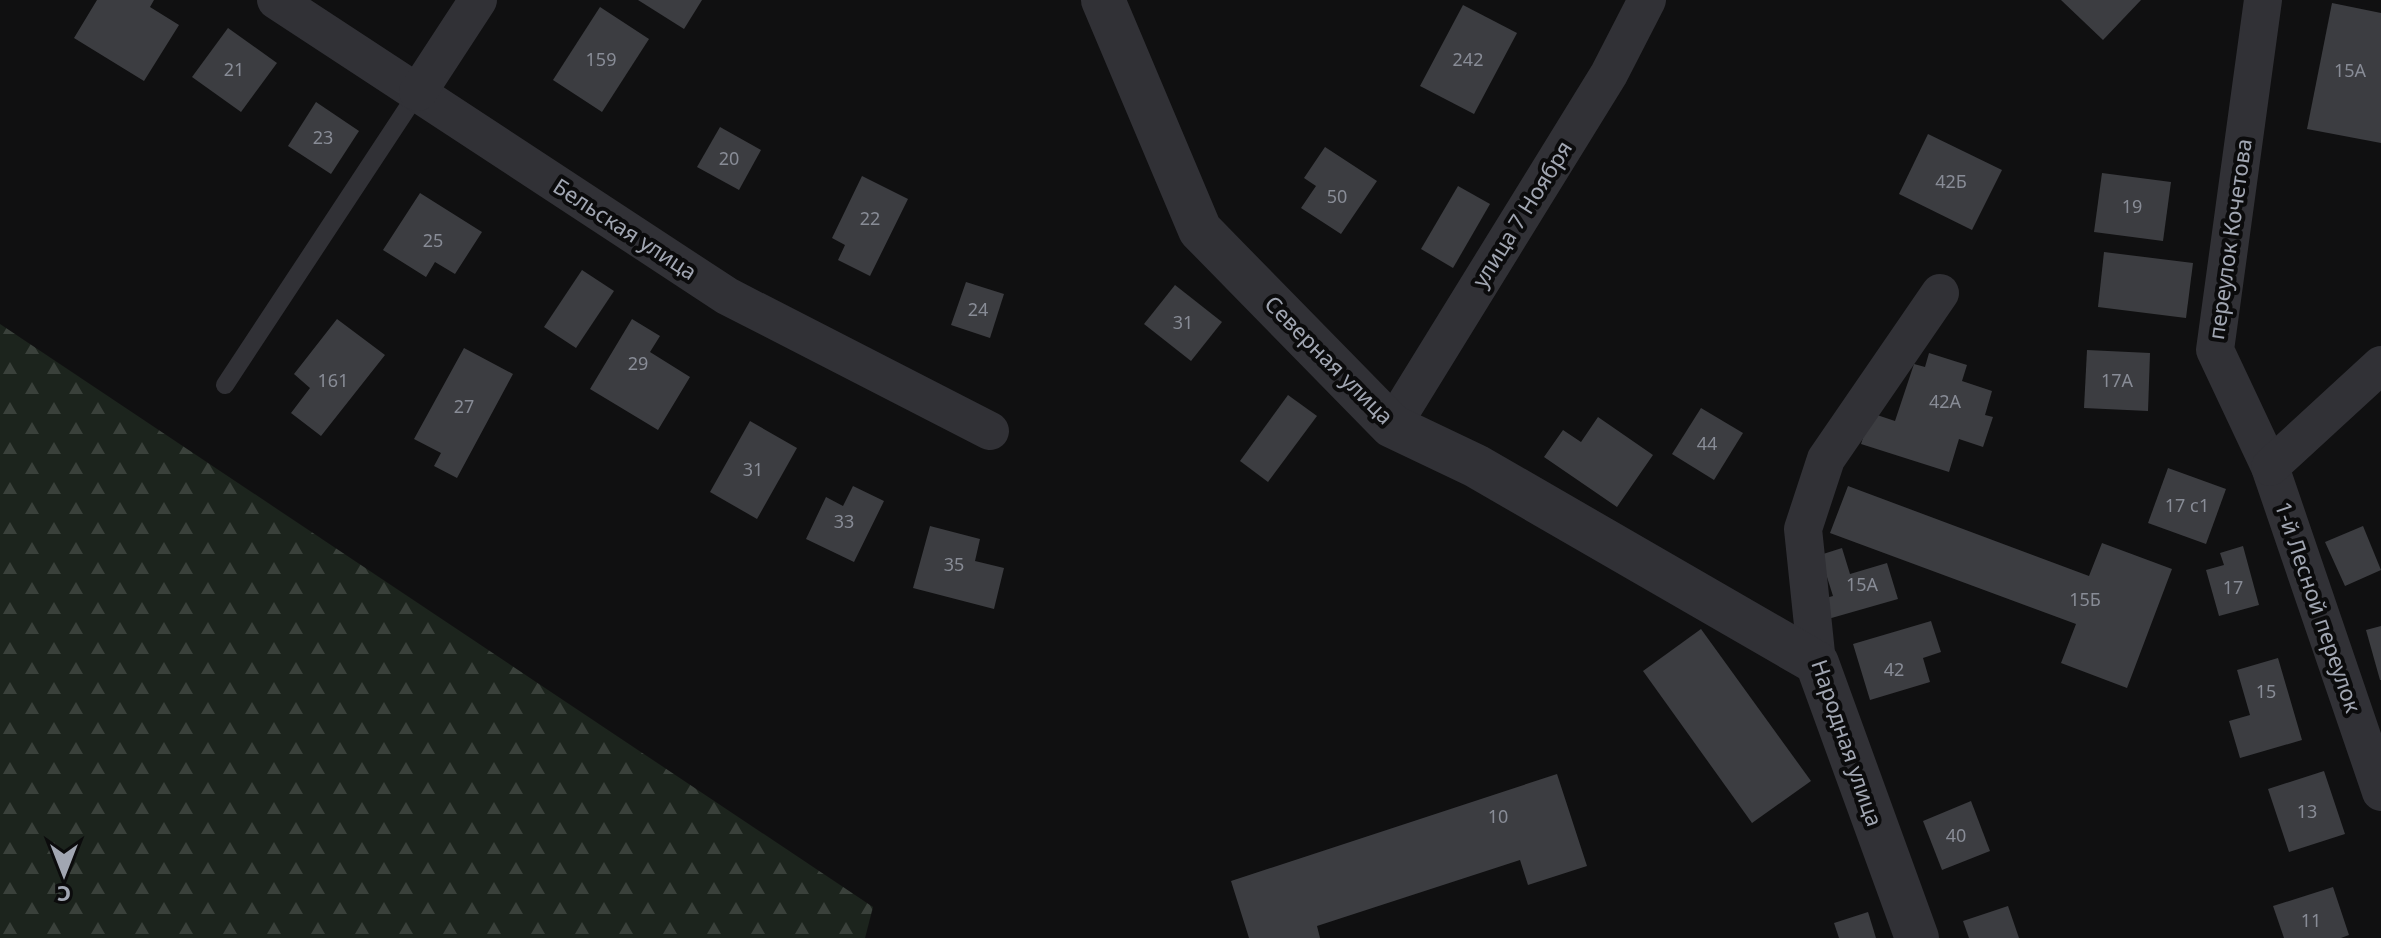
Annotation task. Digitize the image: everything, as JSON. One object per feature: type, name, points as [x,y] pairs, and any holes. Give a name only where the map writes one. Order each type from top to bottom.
[{"type":"street","name":"Бельская улица","points":[[276,0],[727,296],[990,431]]},
{"type":"street","points":[[418,92],[478,0]]},
{"type":"street","name":"Северная улица","points":[[1103,0],[1200,230],[1392,426],[1476,466],[1817,663]]},
{"type":"street","name":"улица 7 Ноября","points":[[1392,426],[1609,74],[1647,0]]},
{"type":"street","name":"переулок Кочетова","points":[[2263,0],[2215,350],[2270,467]]},
{"type":"street","name":"Народная улица","points":[[1917,938],[1817,663],[1803,529],[1826,459],[1940,293]]},
{"type":"street","points":[[2270,467],[2381,365]]},
{"type":"street","name":"1-й Лесной переулок","points":[[2270,467],[2381,792]]},
{"type":"lane","points":[[225,385],[418,92]]},
{"type":"green space","points":[[0,324],[873,907],[865,938],[0,938]]},
{"type":"building","points":[[97,0],[154,0],[150,7],[179,25],[144,81],[74,38]]},
{"type":"building","points":[[638,0],[702,0],[684,29]]},
{"type":"building","points":[[2061,0],[2141,0],[2103,40]]},
{"type":"building","points":[[2332,3],[2381,13],[2381,143],[2307,129]]},
{"type":"building","points":[[1463,5],[1517,33],[1474,114],[1420,86]]},
{"type":"building","points":[[600,7],[649,39],[602,112],[553,80]]},
{"type":"building","points":[[228,28],[277,63],[241,112],[192,77]]},
{"type":"building","points":[[316,102],[359,131],[331,174],[288,146]]},
{"type":"building","points":[[720,127],[761,150],[739,190],[697,167]]},
{"type":"building","points":[[1928,134],[2002,170],[1972,230],[1899,194]]},
{"type":"building","points":[[1325,147],[1377,181],[1341,234],[1301,208],[1316,186],[1304,178]]},
{"type":"building","points":[[2102,173],[2171,182],[2163,241],[2094,232]]},
{"type":"building","points":[[862,176],[908,199],[870,276],[838,260],[845,245],[832,238]]},
{"type":"building","points":[[1458,186],[1490,204],[1453,268],[1421,249]]},
{"type":"building","points":[[420,193],[482,232],[455,274],[435,262],[426,277],[383,250]]},
{"type":"building","points":[[2104,252],[2193,263],[2186,318],[2098,307]]},
{"type":"building","points":[[582,270],[614,291],[576,348],[544,327]]},
{"type":"building","points":[[966,282],[1004,294],[990,338],[951,325]]},
{"type":"building","points":[[1175,285],[1222,322],[1191,361],[1144,324]]},
{"type":"building","points":[[337,319],[385,355],[321,436],[291,413],[310,388],[294,374]]},
{"type":"building","points":[[632,319],[660,336],[650,352],[690,377],[658,430],[590,389]]},
{"type":"building","points":[[464,348],[513,374],[457,478],[434,466],[441,453],[414,439]]},
{"type":"building","points":[[2087,350],[2150,353],[2148,411],[2084,408]]},
{"type":"building","points":[[1929,353],[1967,365],[1962,381],[1992,391],[1985,415],[1993,417],[1983,447],[1959,439],[1949,472],[1861,444],[1871,413],[1895,421],[1914,364],[1925,367]]},
{"type":"building","points":[[1288,395],[1317,416],[1268,482],[1240,461]]},
{"type":"building","points":[[1701,408],[1743,433],[1714,480],[1672,454]]},
{"type":"building","points":[[1598,417],[1653,455],[1617,507],[1544,457],[1563,430],[1581,442]]},
{"type":"building","points":[[750,421],[797,448],[757,519],[710,492]]},
{"type":"building","points":[[2168,468],[2226,489],[2206,544],[2148,523]]},
{"type":"building","points":[[853,486],[884,501],[854,562],[806,539],[826,497],[843,506]]},
{"type":"building","points":[[1848,486],[2089,576],[2102,543],[2172,569],[2127,688],[2061,663],[2076,624],[1830,533]]},
{"type":"building","points":[[930,526],[980,539],[975,561],[1004,568],[994,609],[913,588]]},
{"type":"building","points":[[2363,526],[2381,570],[2345,586],[2325,542]]},
{"type":"building","points":[[2243,546],[2259,605],[2219,616],[2206,570],[2224,565],[2220,553]]},
{"type":"building","points":[[1842,548],[1850,574],[1887,563],[1898,599],[1828,619],[1822,599],[1833,596],[1820,555]]},
{"type":"building","points":[[1931,621],[1941,652],[1923,658],[1930,682],[1870,700],[1853,644]]},
{"type":"building","points":[[2381,626],[2381,680],[2380,680],[2366,630]]},
{"type":"building","points":[[1701,629],[1811,781],[1752,823],[1643,671]]},
{"type":"building","points":[[2278,658],[2302,740],[2240,758],[2229,721],[2250,715],[2237,670]]},
{"type":"building","points":[[2324,771],[2345,834],[2289,852],[2268,789]]},
{"type":"building","points":[[1557,774],[1587,866],[1528,885],[1520,860],[1317,926],[1320,938],[1249,938],[1231,881]]},
{"type":"building","points":[[1971,801],[1990,851],[1942,870],[1923,821]]},
{"type":"building","points":[[2333,887],[2349,935],[2341,938],[2284,938],[2273,906]]},
{"type":"building","points":[[2008,906],[2019,938],[1969,938],[1963,921]]},
{"type":"building","points":[[1868,912],[1876,938],[1839,938],[1834,923]]}]
